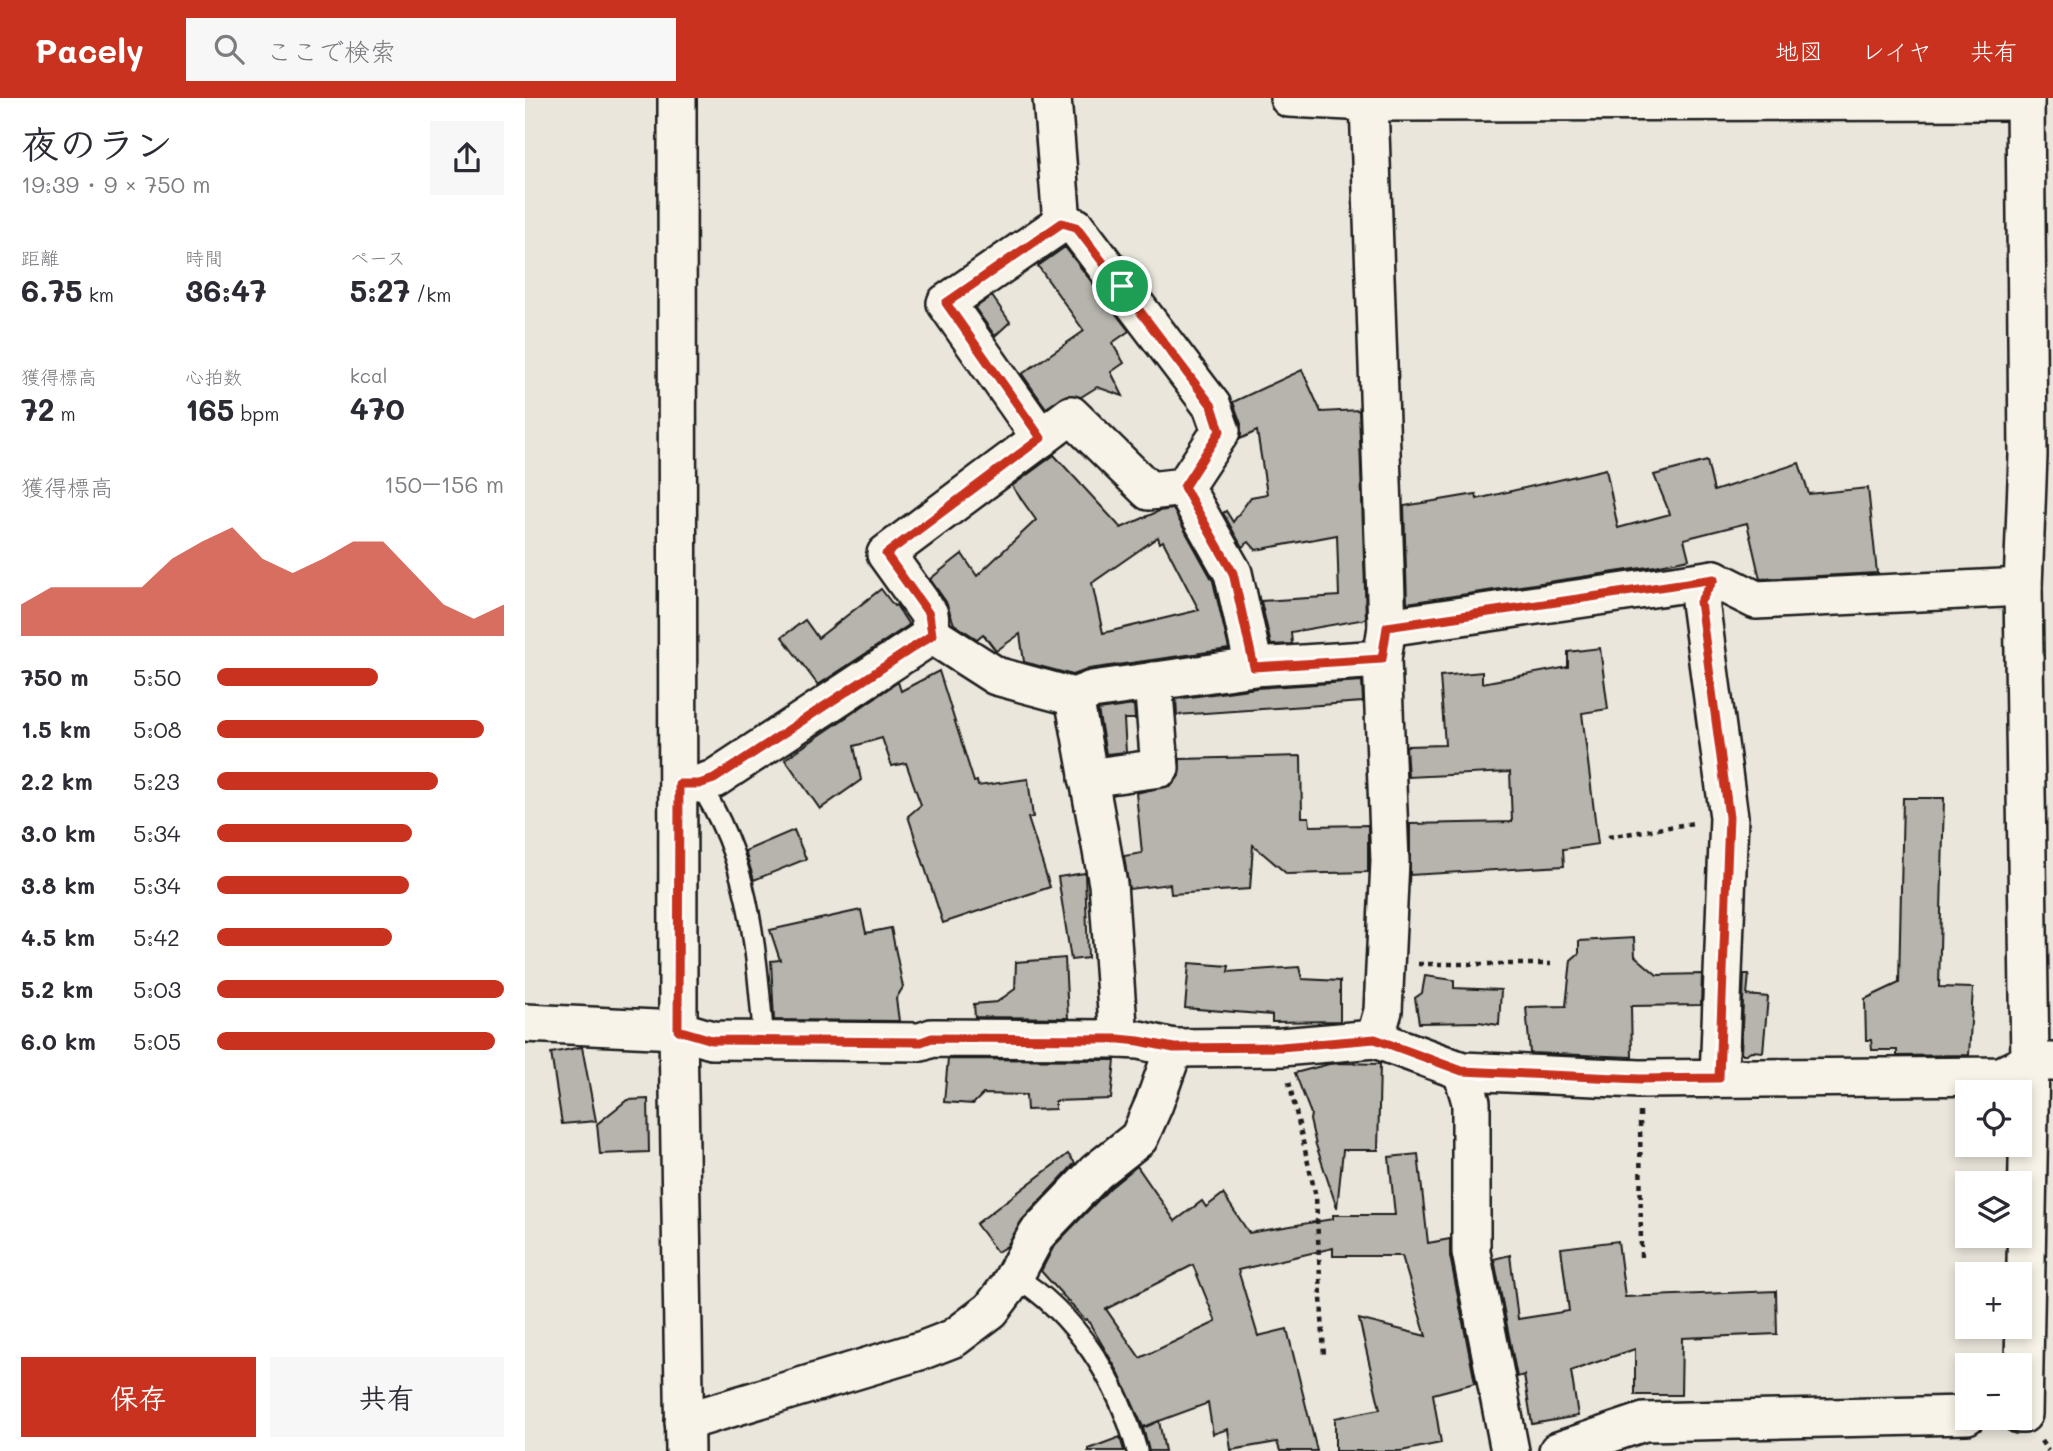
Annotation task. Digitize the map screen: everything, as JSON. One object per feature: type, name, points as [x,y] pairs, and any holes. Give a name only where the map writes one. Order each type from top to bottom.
[{"type":"street","points":[[677,98],[689,784],[678,1030],[684,1437],[954,1338],[991,1310],[1010,1286],[1037,1234],[1096,1172],[1139,1138],[1174,1048]]},
{"type":"street","points":[[1052,98],[1062,223]]},
{"type":"street","points":[[1289,98],[1369,102],[1498,99],[2025,100],[2040,455],[2022,587],[2041,1062],[2026,1353]]},
{"type":"street","points":[[1369,102],[1390,861],[1383,1011],[1375,1039]]},
{"type":"street","points":[[1041,438],[946,303],[1062,223]]},
{"type":"street","points":[[1062,223],[1076,227],[1212,406],[1220,431],[1184,487]]},
{"type":"street","points":[[1184,487],[1149,491],[1071,415],[886,554],[929,614],[932,635],[996,676],[1074,697],[1092,690],[1254,667],[1714,579],[1756,600],[2022,587]]},
{"type":"street","points":[[1184,487],[1233,573],[1254,667]]},
{"type":"street","points":[[1714,579],[1700,602],[1729,817],[1719,1078]]},
{"type":"street","points":[[689,784],[714,779],[932,635]]},
{"type":"street","points":[[1089,778],[1160,768],[1153,681]]},
{"type":"street","points":[[1074,697],[1108,884],[1119,1039]]},
{"type":"street","points":[[525,1023],[678,1030],[712,1040],[764,1042],[921,1042],[932,1038],[1119,1039],[1174,1048],[1281,1047],[1375,1039],[1462,1071],[1640,1079],[2001,1076],[2041,1062]]},
{"type":"street","points":[[1462,1071],[1471,1102],[1471,1252],[1510,1451]]},
{"type":"street","points":[[1558,1451],[1644,1422],[1955,1415]]},
{"type":"lane","points":[[689,784],[712,804],[738,865],[757,957],[764,1042]]},
{"type":"lane","points":[[1014,1276],[1036,1289],[1070,1322],[1095,1356],[1131,1428],[1137,1451]]},
{"type":"path","points":[[1608,837],[1729,817]]},
{"type":"path","points":[[1385,964],[1551,964]]},
{"type":"path","points":[[1281,1047],[1316,1197],[1324,1357]]},
{"type":"path","points":[[1640,1079],[1641,1258]]},
{"type":"building","points":[[1065,247],[1129,331],[1112,343],[1124,363],[1111,372],[1123,396],[1097,387],[1081,397],[1067,395],[1046,408],[1022,374],[1084,331],[1038,266]]},
{"type":"building","points":[[992,296],[1010,322],[995,336],[975,308]]},
{"type":"building","points":[[1302,370],[1321,412],[1359,410],[1366,619],[1291,632],[1292,644],[1271,645],[1261,601],[1339,596],[1337,535],[1256,550],[1249,542],[1242,547],[1223,513],[1226,511],[1233,522],[1251,497],[1267,494],[1257,431],[1240,439],[1241,424],[1233,402]]},
{"type":"building","points":[[1054,455],[1121,528],[1159,511],[1173,509],[1213,581],[1229,649],[1089,669],[1073,675],[1024,662],[1020,634],[996,651],[983,634],[977,639],[954,624],[946,602],[930,579],[962,554],[977,576],[1036,520],[1012,486]],"holes":[[[1158,537],[1160,543],[1163,541],[1199,610],[1103,633],[1092,583]]]},
{"type":"building","points":[[1707,461],[1714,491],[1799,463],[1809,494],[1868,488],[1877,573],[1760,579],[1747,523],[1684,539],[1689,559],[1407,603],[1404,506],[1476,494],[1477,499],[1606,469],[1618,528],[1670,514],[1654,475]]},
{"type":"building","points":[[881,589],[909,625],[818,685],[782,637],[805,620],[818,638]]},
{"type":"building","points":[[1600,648],[1608,709],[1582,713],[1598,844],[1563,849],[1564,866],[1410,875],[1410,824],[1512,822],[1510,772],[1408,777],[1406,746],[1445,745],[1440,676],[1482,672],[1482,683],[1568,667],[1568,652]]},
{"type":"building","points":[[939,671],[974,782],[977,781],[978,786],[1028,779],[1033,817],[1028,818],[1050,887],[943,923],[908,816],[921,805],[906,763],[892,766],[882,738],[854,746],[861,780],[820,809],[785,759],[898,682],[901,691]]},
{"type":"building","points":[[1362,681],[1363,702],[1177,715],[1176,699],[1256,688]]},
{"type":"building","points":[[1134,705],[1135,719],[1124,719],[1126,752],[1106,754],[1098,710]]},
{"type":"building","points":[[1301,756],[1302,817],[1309,817],[1310,826],[1368,825],[1368,872],[1287,874],[1253,845],[1250,889],[1171,894],[1170,884],[1129,889],[1124,856],[1142,853],[1136,793],[1172,785],[1179,776],[1180,759]]},
{"type":"building","points":[[1903,798],[1944,798],[1939,987],[1973,988],[1969,1055],[1897,1056],[1897,1050],[1872,1050],[1871,1040],[1866,1040],[1865,999],[1899,983]]},
{"type":"building","points":[[794,830],[806,859],[754,880],[745,851]]},
{"type":"building","points":[[1085,873],[1088,958],[1071,960],[1058,877]]},
{"type":"building","points":[[861,910],[866,933],[891,928],[903,987],[896,999],[899,1021],[774,1020],[771,961],[780,960],[770,930]]},
{"type":"building","points":[[1634,938],[1635,956],[1657,975],[1702,974],[1701,1005],[1631,1006],[1632,1057],[1530,1053],[1526,1007],[1566,1006],[1571,960],[1579,953],[1579,941]]},
{"type":"building","points":[[1065,958],[1068,1018],[975,1017],[974,1004],[997,1002],[1015,989],[1016,962]]},
{"type":"building","points":[[1189,963],[1229,966],[1228,972],[1299,967],[1302,979],[1340,981],[1340,1021],[1272,1022],[1272,1015],[1185,1008]]},
{"type":"building","points":[[1744,974],[1749,974],[1747,995],[1768,997],[1763,1052],[1741,1054]]},
{"type":"building","points":[[1425,976],[1454,980],[1454,988],[1501,990],[1499,1025],[1479,1022],[1419,1023],[1415,998],[1422,993]]},
{"type":"building","points":[[582,1047],[596,1121],[562,1124],[551,1053]]},
{"type":"building","points":[[948,1059],[1115,1060],[1111,1099],[1055,1101],[1055,1109],[1027,1110],[1026,1095],[983,1094],[973,1104],[944,1102]]},
{"type":"building","points":[[1343,1063],[1380,1064],[1378,1150],[1343,1150],[1337,1208],[1316,1145],[1311,1114],[1295,1073]]},
{"type":"building","points":[[648,1099],[649,1152],[600,1154],[597,1124],[627,1100]]},
{"type":"building","points":[[1068,1154],[1075,1163],[1022,1220],[1007,1246],[997,1252],[976,1224]]},
{"type":"building","points":[[1418,1154],[1428,1243],[1450,1239],[1450,1256],[1475,1383],[1433,1394],[1441,1443],[1401,1451],[1335,1451],[1335,1418],[1380,1409],[1359,1319],[1426,1336],[1402,1256],[1333,1256],[1333,1248],[1238,1270],[1258,1336],[1287,1329],[1317,1451],[1280,1451],[1277,1442],[1231,1450],[1228,1429],[1213,1434],[1208,1403],[1143,1427],[1117,1370],[1087,1319],[1085,1320],[1041,1271],[1054,1246],[1110,1188],[1137,1166],[1175,1221],[1202,1201],[1206,1207],[1223,1194],[1249,1233],[1333,1219],[1333,1215],[1395,1215],[1389,1157]],"holes":[[[1193,1265],[1216,1322],[1140,1358],[1106,1309]]]},
{"type":"building","points":[[1618,1241],[1625,1297],[1776,1291],[1777,1334],[1682,1338],[1681,1395],[1635,1395],[1635,1349],[1571,1371],[1578,1416],[1532,1424],[1524,1375],[1517,1377],[1494,1259],[1510,1255],[1518,1319],[1569,1311],[1561,1248]]},
{"type":"building","points":[[1159,1421],[1165,1451],[1149,1451],[1143,1428]]},
{"type":"building","points":[[1120,1437],[1124,1451],[1088,1451],[1088,1449]]},
{"type":"route","points":[[1062,223],[1076,227],[1122,286],[1212,406],[1220,431],[1184,487],[1233,573],[1254,667],[1382,659],[1387,627],[1714,579],[1700,602],[1729,817],[1719,1078],[1640,1079],[1462,1071],[1375,1039],[1281,1047],[1174,1048],[1119,1039],[932,1038],[921,1042],[764,1042],[712,1040],[678,1030],[679,784],[699,784],[714,779],[932,635],[929,614],[886,554],[1041,438],[946,303],[1062,223]]}]
